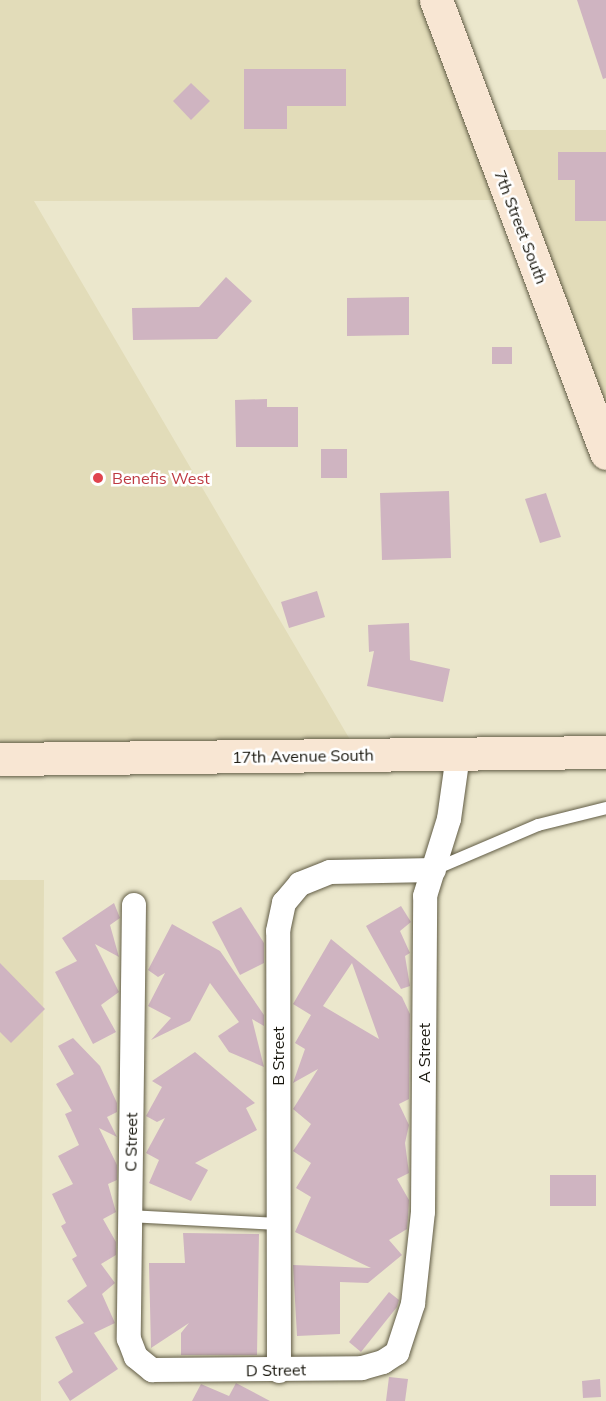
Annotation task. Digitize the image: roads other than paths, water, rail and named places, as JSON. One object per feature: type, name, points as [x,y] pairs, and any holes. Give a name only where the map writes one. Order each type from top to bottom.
[{"type":"street","name":"7th Street South","points":[[436,0],[606,453]]},
{"type":"street","name":"17th Avenue South","points":[[0,759],[606,752]]},
{"type":"street","name":"A Street","points":[[398,1353],[413,1304],[423,1212],[425,896],[449,819],[458,755]]},
{"type":"street","name":"B Street","points":[[279,1371],[278,931],[284,903],[300,884],[330,872],[434,870]]},
{"type":"street","name":"C Street","points":[[134,905],[129,1339],[135,1357],[152,1370]]},
{"type":"street","name":"D Street","points":[[152,1370],[279,1371],[362,1368],[398,1353]]},
{"type":"lane","points":[[434,870],[538,825],[606,808]]},
{"type":"lane","points":[[130,1216],[277,1224]]},
{"type":"place","name":"Benefis West","points":[[98,478]]}]
